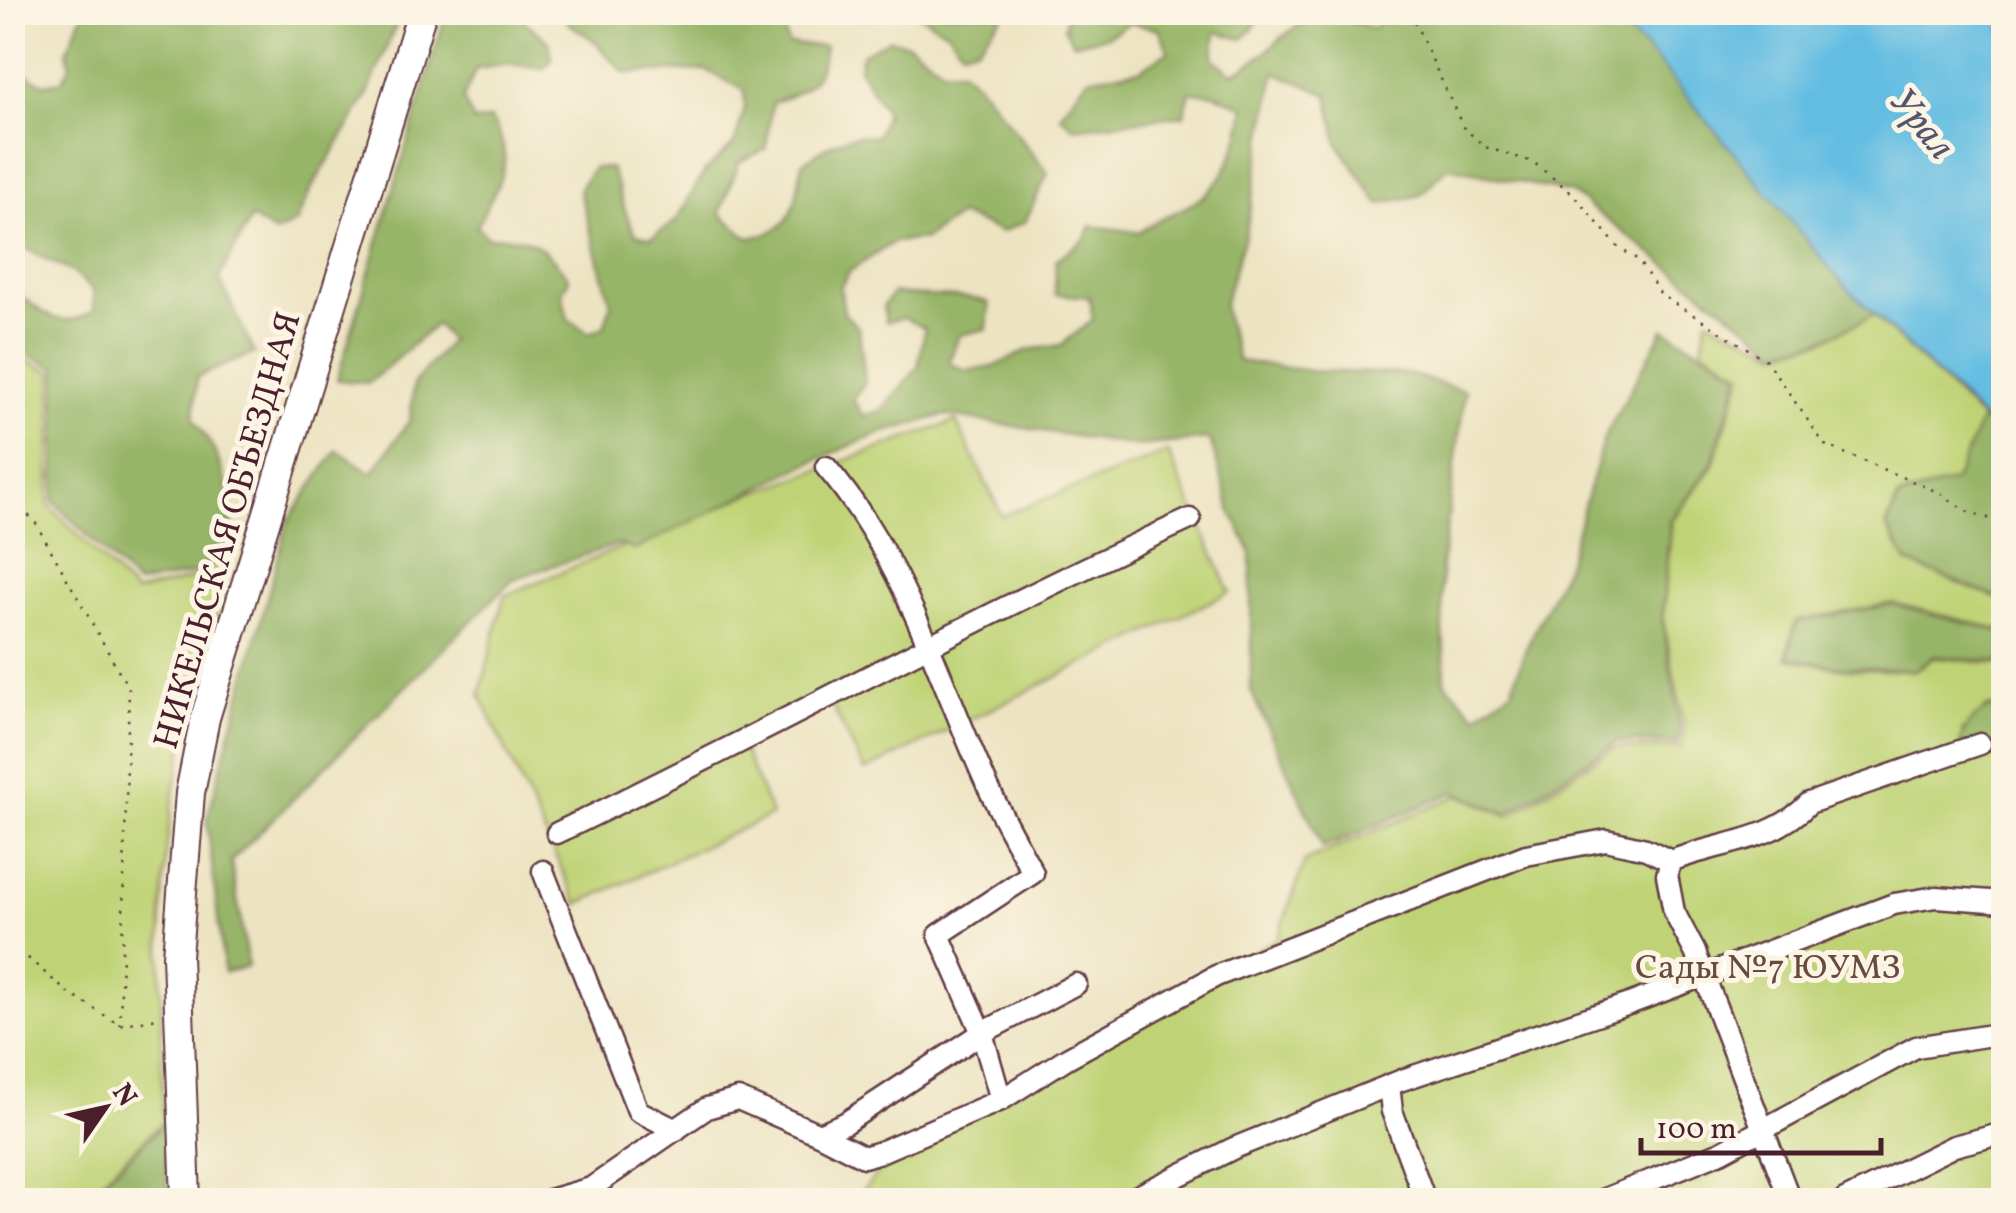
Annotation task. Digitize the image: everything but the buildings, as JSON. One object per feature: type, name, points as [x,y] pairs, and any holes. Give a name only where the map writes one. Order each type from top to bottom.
[{"type":"main road","name":"НИКЕЛЬСКАЯ ОБЪЕЗДНАЯ","points":[[186,1200],[180,1014],[182,872],[190,793],[205,718],[422,12]]},
{"type":"lane","points":[[826,468],[850,495],[890,564],[982,774],[1032,873],[939,935],[982,1034],[1001,1100]]},
{"type":"lane","points":[[557,833],[712,758],[927,643],[994,616],[1088,565],[1190,519]]},
{"type":"lane","points":[[548,1200],[591,1188],[706,1108],[738,1099],[864,1157],[1001,1100],[1067,1058],[1216,976],[1526,855],[1606,840],[1646,849],[1671,861],[1711,845],[1768,834],[1792,822],[1809,803],[1980,744]]},
{"type":"lane","points":[[1671,861],[1667,875],[1674,912],[1704,976],[1790,1200]]},
{"type":"lane","points":[[543,870],[638,1110],[676,1130]]},
{"type":"lane","points":[[1130,1200],[1234,1148],[1389,1085],[1704,976],[1894,904],[1936,897],[2004,902]]},
{"type":"lane","points":[[820,1134],[845,1123],[982,1034],[1076,984]]},
{"type":"lane","points":[[1602,1200],[1720,1152],[1916,1047],[2004,1033]]},
{"type":"lane","points":[[1389,1085],[1392,1111],[1425,1200]]},
{"type":"lane","points":[[1845,1200],[1954,1146],[2004,1133]]},
{"type":"path","points":[[1410,12],[1464,127],[1485,147],[1533,162],[1572,193],[1618,248],[1638,260],[1662,294],[1766,360],[1825,445],[1940,493],[1966,512],[2004,523]]},
{"type":"path","points":[[12,502],[34,520],[130,689],[120,1025]]},
{"type":"path","points":[[12,944],[67,992],[120,1025],[180,1014]]},
{"type":"green space","points":[[83,13],[401,13],[366,98],[311,189],[296,223],[275,233],[251,218],[219,278],[254,353],[197,377],[194,419],[212,446],[223,474],[232,536],[200,572],[137,585],[54,502],[56,368],[13,347],[13,291],[62,320],[82,317],[94,310],[93,290],[72,272],[12,242],[13,87],[23,72],[43,84],[62,81],[70,65],[67,51]]},
{"type":"green space","points":[[446,13],[515,13],[549,42],[552,60],[543,69],[511,64],[476,69],[463,99],[474,122],[491,119],[504,149],[502,174],[477,227],[488,238],[525,240],[543,250],[569,278],[562,293],[568,319],[589,333],[604,327],[611,304],[579,190],[593,168],[610,168],[631,226],[636,234],[651,238],[676,221],[705,171],[734,144],[745,108],[744,90],[706,70],[625,73],[593,40],[567,22],[573,13],[794,13],[784,28],[788,44],[825,46],[819,69],[809,84],[772,103],[766,149],[739,162],[720,213],[748,238],[776,230],[790,214],[802,163],[846,138],[876,137],[886,113],[859,69],[862,54],[889,39],[909,44],[943,69],[962,70],[978,84],[1048,173],[1025,222],[1001,232],[959,215],[925,239],[894,242],[850,271],[840,287],[844,313],[859,329],[865,382],[853,400],[864,416],[883,410],[918,367],[925,329],[904,318],[886,322],[883,306],[893,293],[989,303],[987,329],[959,335],[949,362],[965,371],[993,367],[1028,350],[1061,345],[1093,320],[1089,297],[1055,294],[1056,260],[1084,240],[1091,226],[1139,232],[1195,202],[1224,173],[1240,134],[1245,107],[1215,94],[1190,92],[1184,115],[1074,128],[1060,115],[1088,78],[1139,70],[1169,51],[1159,29],[1130,23],[1107,36],[1074,43],[1064,28],[1067,13],[1252,13],[1257,23],[1243,39],[1216,32],[1213,59],[1232,73],[1315,17],[1333,17],[1375,28],[1383,13],[1609,13],[1655,58],[1874,315],[1822,340],[1778,350],[1572,193],[1448,167],[1420,195],[1379,204],[1338,144],[1328,95],[1275,72],[1246,232],[1223,306],[1238,361],[1311,371],[1409,374],[1465,391],[1441,568],[1445,682],[1476,715],[1512,690],[1524,653],[1567,564],[1604,438],[1664,329],[1740,373],[1711,465],[1670,521],[1662,619],[1680,724],[1678,743],[1617,742],[1507,813],[1454,792],[1323,848],[1251,691],[1251,552],[1231,511],[1210,439],[1136,446],[944,415],[881,433],[800,467],[635,550],[618,544],[513,579],[231,861],[248,966],[224,973],[207,819],[288,521],[337,450],[372,473],[410,420],[414,383],[450,341],[436,324],[369,383],[337,380]]},
{"type":"green space","points":[[916,13],[1005,13],[977,47],[962,50],[948,32]]},
{"type":"green space","name":"Сады №7 ЮУМЗ","points":[[1874,315],[1981,419],[1955,481],[1898,497],[1886,526],[1907,563],[2003,601],[2003,630],[1893,603],[1795,621],[1786,658],[1842,669],[1914,671],[1934,658],[2003,664],[2003,706],[1987,707],[1962,731],[1991,752],[2003,749],[2003,1200],[868,1200],[861,1193],[880,1170],[1278,938],[1305,861],[1459,795],[1509,816],[1614,748],[1682,747],[1684,724],[1663,619],[1672,521],[1713,466],[1743,373],[1702,348],[1707,319],[1778,352],[1822,341]]},
{"type":"green space","points":[[13,354],[52,372],[49,505],[135,593],[199,577],[230,548],[180,762],[168,834],[161,957],[163,1122],[81,1200],[13,1200]]},
{"type":"green space","points":[[1981,419],[2003,438],[2003,600],[1907,562],[1887,526],[1899,498],[1955,481]]},
{"type":"green space","points":[[956,421],[1002,516],[1168,452],[1230,592],[865,771],[830,702],[742,747],[772,815],[578,904],[480,695],[504,596],[742,497]]},
{"type":"green space","points":[[1894,604],[2003,632],[2003,662],[1934,656],[1914,670],[1842,667],[1788,657],[1796,622]]},
{"type":"green space","points":[[2003,706],[2003,749],[1991,752],[1960,744],[1965,729],[1975,718]]},
{"type":"green space","points":[[164,1124],[169,1200],[83,1200]]},
{"type":"water","name":"Урал","points":[[1609,13],[2003,13],[2003,438],[1843,284],[1655,58]]}]
